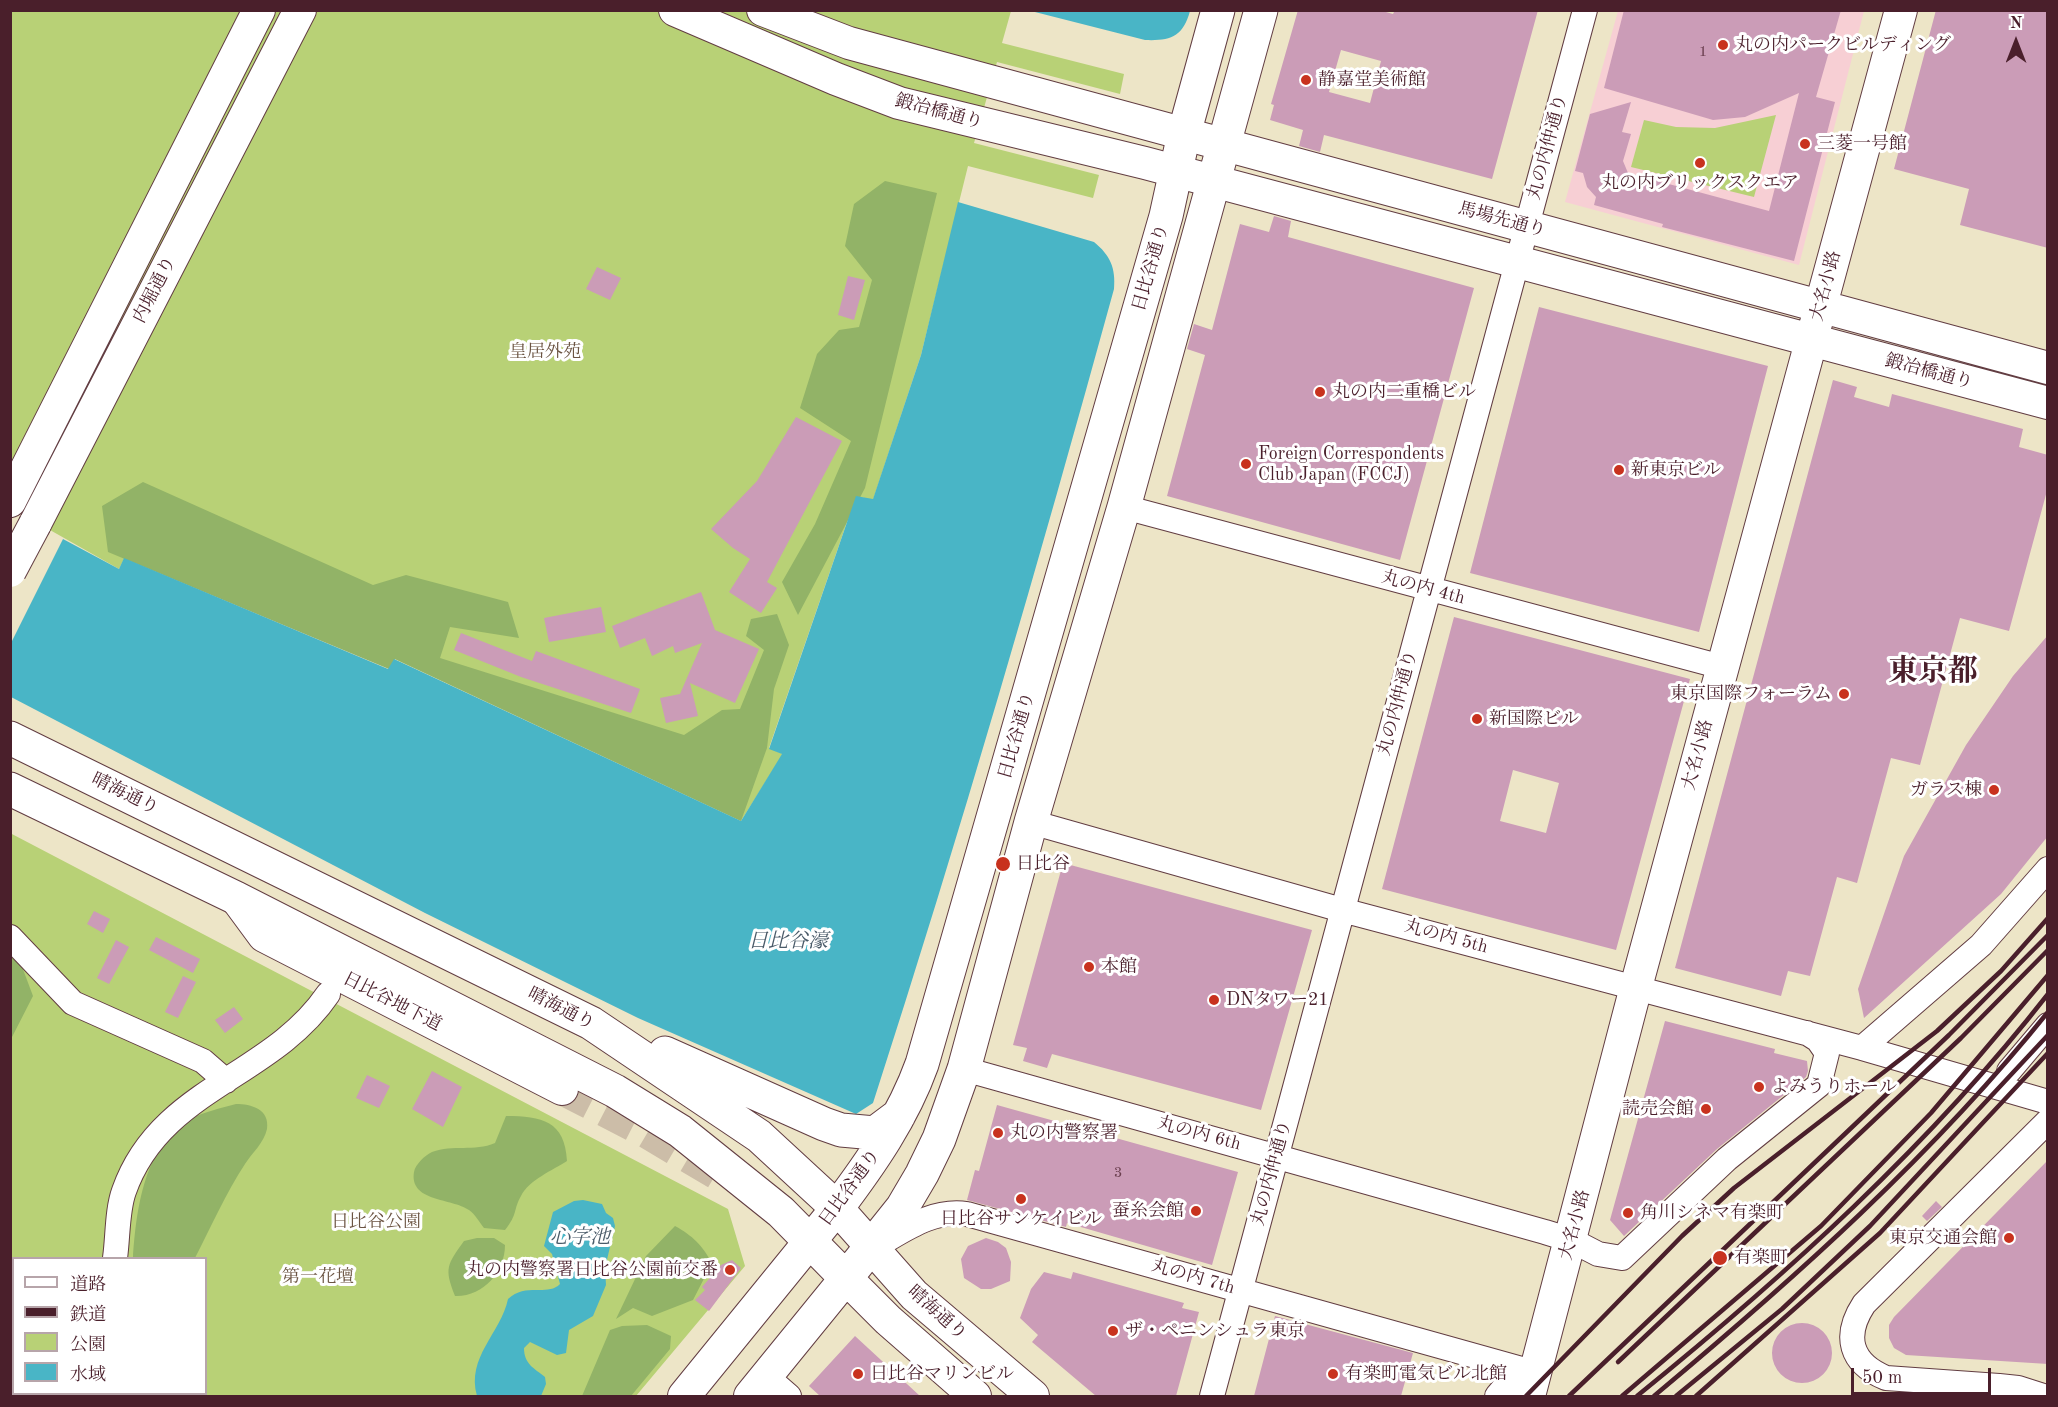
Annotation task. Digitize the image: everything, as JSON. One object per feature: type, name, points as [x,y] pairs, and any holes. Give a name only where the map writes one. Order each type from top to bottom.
[{"type":"highway","name":"日比谷通り","points":[[837,1208],[904,1110],[922,1064],[1166,216],[1184,134],[1218,10]]},
{"type":"highway","name":"日比谷通り","points":[[846,1278],[902,1208],[922,1174],[939,1139],[964,1070],[1031,822],[1124,507],[1260,10]]},
{"type":"highway","name":"晴海通り","points":[[10,738],[591,1023],[759,1136],[837,1208]]},
{"type":"highway","name":"晴海通り","points":[[10,789],[236,898],[615,1091],[681,1131],[781,1212],[846,1278]]},
{"type":"highway","points":[[591,1023],[841,1130],[875,1133],[890,1124],[904,1110]]},
{"type":"main road","name":"内堀通り","points":[[10,501],[259,10]]},
{"type":"main road","name":"内堀通り","points":[[10,571],[300,10]]},
{"type":"main road","name":"鍛冶橋通り","points":[[675,10],[836,79],[899,103],[1213,182]]},
{"type":"main road","points":[[763,10],[849,43],[1184,134]]},
{"type":"main road","name":"大名小路","points":[[1530,1386],[1546,1336],[1635,987],[1901,10]]},
{"type":"main road","name":"馬場先通り","points":[[1184,134],[1820,306]]},
{"type":"main road","name":"馬場先通り","points":[[1213,182],[1811,341]]},
{"type":"main road","name":"鍛冶橋通り","points":[[1820,306],[2048,368]]},
{"type":"main road","name":"鍛冶橋通り","points":[[1811,341],[2048,403]]},
{"type":"main road","name":"日比谷地下道","points":[[236,898],[264,936],[562,1089]]},
{"type":"main road","name":"日比谷通り","points":[[684,1396],[837,1208]]},
{"type":"main road","name":"晴海通り","points":[[837,1208],[914,1295],[1033,1396]]},
{"type":"main road","name":"日比谷通り","points":[[758,1386],[846,1278]]},
{"type":"main road","name":"晴海通り","points":[[846,1278],[888,1320],[975,1396]]},
{"type":"street","name":"丸の内仲通り","points":[[1212,1396],[1585,10]]},
{"type":"street","name":"丸の内 4th","points":[[1124,507],[1722,667]]},
{"type":"street","name":"丸の内 5th","points":[[1031,822],[1342,910],[1804,1032],[2048,1102]]},
{"type":"street","points":[[1862,1048],[1981,945],[2048,869]]},
{"type":"street","points":[[10,937],[73,1003],[204,1061],[226,1081]]},
{"type":"street","points":[[116,1257],[123,1193],[151,1139],[184,1107],[269,1054],[296,1032],[327,994]]},
{"type":"street","points":[[2009,1071],[2048,1025]]},
{"type":"street","name":"丸の内 6th","points":[[964,1070],[1277,1155],[1571,1240],[1598,1254],[1622,1258],[1727,1159],[1819,1085],[1827,1053],[1818,1040],[1804,1032]]},
{"type":"street","points":[[2043,1396],[2018,1388],[1886,1378],[1871,1372],[1861,1362],[1854,1349],[1851,1336],[1855,1318],[1864,1304],[2048,1121]]},
{"type":"street","name":"丸の内 7th","points":[[871,1248],[918,1222],[952,1212],[1240,1290],[1530,1386]]},
{"type":"street","points":[[758,1386],[789,1396]]},
{"type":"street","points":[[1497,1396],[1530,1386]]},
{"type":"shaded area","name":"丸の内ブリックスクエア","points":[[1618,11],[1864,11],[1799,265],[1565,202]]},
{"type":"green space","name":"皇居外苑","points":[[11,11],[1011,11],[1002,43],[1124,74],[1120,94],[997,62],[974,143],[1099,175],[1093,198],[968,166],[921,355],[873,500],[856,496],[769,748],[783,754],[741,821],[395,659],[124,559],[119,569],[11,508]]},
{"type":"green space","points":[[1776,115],[1754,197],[1631,167],[1644,120],[1676,127],[1715,128]]},
{"type":"green space","points":[[885,181],[937,193],[865,488],[798,615],[782,582],[815,524],[851,441],[800,408],[817,354],[839,330],[859,327],[872,280],[845,246],[854,204]]},
{"type":"green space","points":[[143,482],[373,585],[406,575],[508,602],[519,638],[450,627],[440,658],[684,735],[722,710],[740,709],[764,650],[746,636],[751,619],[777,614],[789,645],[774,689],[767,748],[741,821],[395,659],[389,669],[108,552],[102,506]]},
{"type":"green space","name":"日比谷公園","points":[[10,833],[728,1209],[745,1266],[636,1396],[11,1396]]},
{"type":"green space","points":[[11,955],[21,964],[33,996],[11,1039]]},
{"type":"green space","points":[[236,1104],[248,1105],[258,1109],[266,1117],[267,1129],[261,1143],[231,1187],[196,1257],[133,1257],[140,1200],[153,1161],[163,1144],[176,1129],[192,1118]]},
{"type":"green space","points":[[506,1116],[530,1117],[541,1120],[556,1129],[562,1137],[567,1161],[535,1180],[525,1190],[505,1230],[484,1228],[469,1210],[433,1198],[418,1189],[414,1182],[414,1172],[418,1163],[426,1155],[448,1148],[479,1147],[495,1143]]},
{"type":"green space","points":[[675,1226],[687,1233],[705,1251],[712,1263],[693,1300],[652,1316],[633,1308],[616,1319],[646,1256]]},
{"type":"green space","points":[[494,1238],[505,1245],[501,1264],[491,1281],[483,1287],[475,1292],[455,1296],[449,1279],[449,1267],[464,1241]]},
{"type":"green space","points":[[647,1325],[671,1336],[670,1349],[631,1396],[582,1396],[610,1330],[622,1326]]},
{"type":"water","points":[[1031,11],[1190,11],[1184,27],[1174,36],[1162,40],[1145,40]]},
{"type":"water","name":"日比谷濠","points":[[958,202],[1094,242],[1111,263],[1114,289],[998,698],[937,901],[873,1103],[856,1114],[638,1018],[425,913],[11,697],[11,643],[63,539],[119,569],[124,558],[388,669],[394,659],[741,821],[782,754],[769,749],[856,496],[873,499],[921,355]]},
{"type":"water","name":"心字池","points":[[583,1200],[602,1204],[606,1213],[613,1218],[615,1226],[605,1268],[606,1285],[593,1316],[569,1330],[566,1353],[557,1355],[530,1342],[524,1348],[528,1362],[545,1377],[546,1384],[541,1396],[477,1396],[476,1369],[508,1299],[522,1291],[555,1288],[560,1284],[552,1254],[544,1246],[553,1212],[574,1201]]},
{"type":"building","points":[[1298,10],[1379,10],[1393,14],[1395,10],[1538,10],[1492,179],[1324,135],[1320,152],[1299,146],[1303,130],[1270,120],[1274,105],[1271,104]],"holes":[[[1341,50],[1381,61],[1370,103],[1329,92]]]},
{"type":"building","name":"丸の内ブリックスクエア","points":[[1624,10],[1841,10],[1816,97],[1835,102],[1794,261],[1662,227],[1663,224],[1594,205],[1596,197],[1587,187],[1583,173],[1575,171],[1590,114],[1631,102],[1622,132],[1631,134],[1623,161],[1628,173],[1769,211],[1799,93],[1745,117],[1713,120],[1604,88]]},
{"type":"building","points":[[1936,10],[2048,10],[2048,248],[1960,225],[1969,189],[1894,169]]},
{"type":"building","name":"丸の内二重橋ビル","points":[[1274,216],[1291,221],[1288,237],[1474,288],[1400,560],[1167,496],[1205,355],[1187,349],[1194,324],[1212,330],[1240,224],[1269,232]]},
{"type":"building","points":[[597,267],[621,278],[610,300],[586,289]]},
{"type":"building","points":[[848,276],[865,280],[854,320],[838,315]]},
{"type":"building","name":"新東京ビル","points":[[1539,307],[1768,366],[1699,632],[1470,573]]},
{"type":"building","name":"東京国際フォーラム","points":[[1833,380],[1857,387],[1854,397],[1889,407],[1892,394],[2023,429],[2019,447],[2048,455],[2048,487],[2009,631],[1960,618],[1920,765],[1891,758],[1857,883],[1837,877],[1810,976],[1788,971],[1781,996],[1675,968]]},
{"type":"building","points":[[796,417],[842,441],[767,582],[777,588],[761,613],[729,592],[750,559],[711,529],[757,481]]},
{"type":"building","points":[[701,592],[715,630],[759,649],[735,703],[690,683],[698,716],[666,723],[660,698],[680,694],[702,643],[675,653],[673,646],[652,656],[645,638],[620,648],[612,626]]},
{"type":"building","points":[[601,607],[606,632],[549,642],[544,618]]},
{"type":"building","name":"新国際ビル","points":[[1454,617],[1690,679],[1616,950],[1382,889]],"holes":[[[1513,770],[1559,783],[1546,833],[1500,821]]]},
{"type":"building","points":[[461,633],[532,661],[536,651],[640,689],[631,713],[521,677],[454,650]]},
{"type":"building","name":"ガラス棟","points":[[2048,635],[2048,836],[2001,894],[1864,1018],[1858,989],[1904,856],[1966,745],[2013,676]]},
{"type":"building","points":[[1063,863],[1312,930],[1261,1110],[1052,1054],[1047,1068],[1023,1061],[1027,1048],[1013,1045]]},
{"type":"building","points":[[94,911],[110,919],[103,933],[87,924]]},
{"type":"building","points":[[156,937],[200,959],[193,973],[149,950]]},
{"type":"building","points":[[116,940],[129,947],[109,984],[97,978]]},
{"type":"building","points":[[183,976],[196,982],[178,1018],[165,1012]]},
{"type":"building","points":[[234,1007],[243,1019],[225,1033],[215,1020]]},
{"type":"building","name":"読売会館","points":[[1665,1021],[1775,1049],[1774,1053],[1807,1061],[1808,1071],[1806,1077],[1717,1149],[1624,1236],[1610,1220]]},
{"type":"building","points":[[432,1071],[462,1087],[443,1127],[412,1109]]},
{"type":"building","points":[[367,1075],[390,1086],[379,1108],[356,1098]]},
{"type":"building","points":[[997,1105],[1238,1172],[1212,1265],[1067,1223],[1066,1227],[967,1200],[975,1170],[979,1171]]},
{"type":"building","name":"東京交通会館","points":[[2048,1160],[2048,1364],[1906,1355],[1894,1348],[1889,1338],[1889,1325],[1894,1317]]},
{"type":"building","points":[[1936,1201],[1942,1207],[1927,1221],[1922,1216]]},
{"type":"building","points":[[986,1238],[1006,1248],[1011,1262],[1010,1281],[991,1289],[981,1289],[964,1278],[961,1259],[968,1246]]},
{"type":"building","points":[[732,1260],[741,1268],[709,1311],[695,1300],[705,1290],[702,1287],[721,1265]]},
{"type":"building","name":"ザ・ペニンシュラ東京","points":[[1044,1272],[1071,1279],[1073,1272],[1184,1303],[1182,1308],[1199,1312],[1176,1396],[1096,1396],[1032,1342],[1038,1335],[1020,1318],[1031,1289]]},
{"type":"building","name":"有楽町電気ビル北館","points":[[1275,1316],[1413,1353],[1401,1396],[1254,1396]]},
{"type":"building","points":[[1796,1323],[1808,1323],[1824,1331],[1830,1341],[1832,1353],[1830,1365],[1824,1375],[1808,1383],[1796,1383],[1780,1375],[1772,1359],[1772,1347],[1780,1331]]},
{"type":"building","name":"日比谷マリンビル","points":[[855,1336],[920,1396],[820,1396],[809,1386]]},
{"type":"tunnel","points":[[562,1089],[646,1132],[717,1174]]},
{"type":"railway","points":[[1526,1396],[1682,1236],[1734,1188],[1937,1031],[2001,971],[2048,918]]},
{"type":"railway","points":[[1569,1396],[1949,1035],[2048,935]]},
{"type":"railway","points":[[1618,1362],[1961,1038],[2048,950]]},
{"type":"railway","points":[[1622,1396],[1821,1226],[1931,1113],[2048,975]]},
{"type":"railway","points":[[1637,1396],[1747,1304],[1854,1207],[1955,1104],[2048,994]]},
{"type":"railway","points":[[1654,1396],[1758,1307],[1860,1214],[1958,1116],[2048,1012]]},
{"type":"railway","points":[[1676,1396],[1782,1309],[1870,1226],[2048,1035]]},
{"type":"railway","points":[[1696,1396],[1880,1233],[2048,1053]]},
{"type":"place","name":"丸の内パークビルディング","points":[[1723,45]]},
{"type":"place","name":"静嘉堂美術館","points":[[1306,80]]},
{"type":"place","name":"三菱一号館","points":[[1805,144]]},
{"type":"place","name":"丸の内ブリックスクエア","points":[[1700,163]]},
{"type":"place","name":"丸の内二重橋ビル","points":[[1320,392]]},
{"type":"place","name":"Foreign Correspondents Club Japan (FCCJ)","points":[[1246,464]]},
{"type":"place","name":"新東京ビル","points":[[1619,470]]},
{"type":"place","name":"東京国際フォーラム","points":[[1844,694]]},
{"type":"place","name":"新国際ビル","points":[[1477,719]]},
{"type":"place","name":"ガラス棟","points":[[1994,790]]},
{"type":"place","name":"日比谷","points":[[1003,864]]},
{"type":"place","name":"本館","points":[[1089,967]]},
{"type":"place","name":"DNタワー21","points":[[1214,1000]]},
{"type":"place","name":"よみうりホール","points":[[1759,1087]]},
{"type":"place","name":"読売会館","points":[[1706,1109]]},
{"type":"place","name":"丸の内警察署","points":[[998,1133]]},
{"type":"place","name":"日比谷サンケイビル","points":[[1021,1199]]},
{"type":"place","name":"蚕糸会館","points":[[1196,1211]]},
{"type":"place","name":"角川シネマ有楽町","points":[[1628,1213]]},
{"type":"place","name":"東京交通会館","points":[[2009,1238]]},
{"type":"place","name":"有楽町","points":[[1720,1258]]},
{"type":"place","name":"丸の内警察署日比谷公園前交番","points":[[730,1270]]},
{"type":"place","name":"ザ・ペニンシュラ東京","points":[[1113,1331]]},
{"type":"place","name":"日比谷マリンビル","points":[[858,1374]]},
{"type":"place","name":"有楽町電気ビル北館","points":[[1333,1374]]},
{"type":"district","name":"東京都","points":[[1933,672]]},
{"type":"park label","name":"第一花壇","points":[[318,1277]]}]
